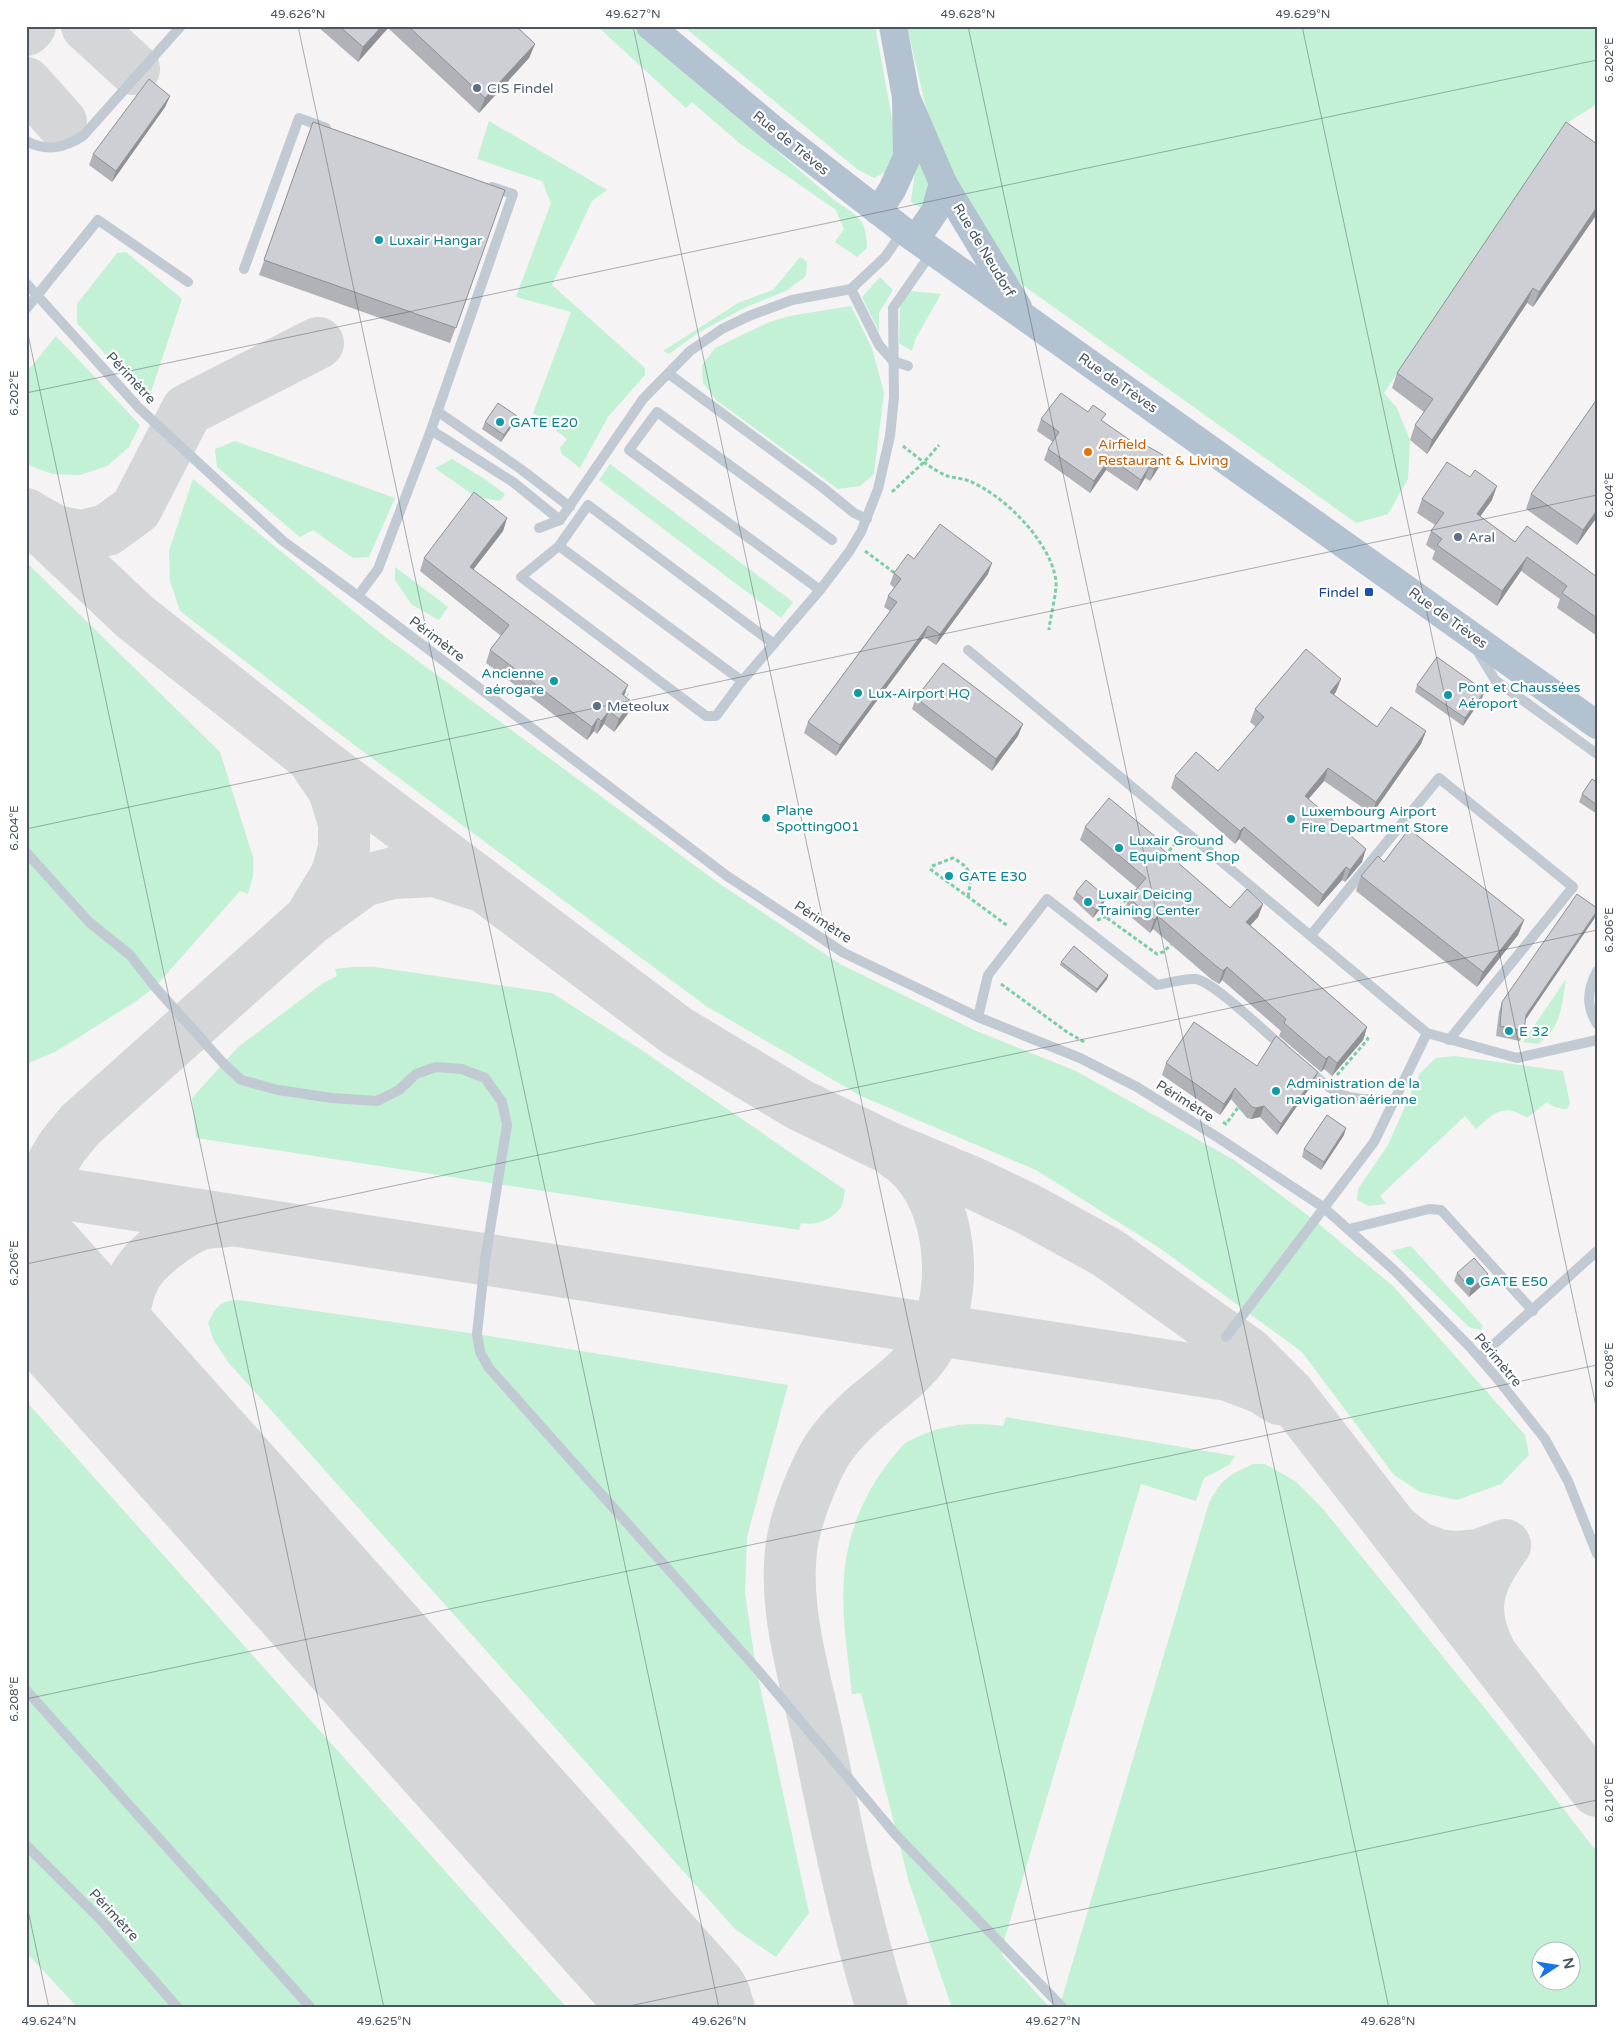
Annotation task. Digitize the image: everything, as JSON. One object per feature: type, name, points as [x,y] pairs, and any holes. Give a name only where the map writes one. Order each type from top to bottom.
[{"type":"main road","name":"Rue de Trèves","points":[[650,26],[779,134],[918,241],[1597,725]]},
{"type":"main road","points":[[878,211],[892,190],[907,157],[906,97],[893,26]]},
{"type":"main road","name":"Rue de Neudorf","points":[[906,97],[942,183],[1025,317]]},
{"type":"main road","name":"Rue de Neudorf","points":[[918,241],[935,212],[942,183]]},
{"type":"lane","points":[[26,141],[38,147],[56,147],[69,145],[83,136],[181,26]]},
{"type":"lane","points":[[244,269],[299,118],[336,132]]},
{"type":"lane","points":[[358,596],[378,569],[431,430],[512,194],[485,184]]},
{"type":"lane","points":[[26,309],[98,220],[188,282]]},
{"type":"lane","points":[[539,528],[560,520],[644,399],[690,351],[722,328],[749,316],[792,300],[851,289],[885,257],[918,241]]},
{"type":"lane","points":[[774,644],[588,504],[559,546],[521,577],[706,716],[716,716],[742,681],[774,644],[820,590],[854,543],[867,519],[878,489],[890,436],[894,397],[893,308],[918,241]]},
{"type":"lane","name":"Périmètre","points":[[26,282],[139,408],[282,542],[358,596],[727,876],[844,953],[978,1017],[1080,1058],[1137,1087],[1217,1136],[1323,1207],[1395,1271],[1480,1357],[1545,1439],[1568,1481],[1597,1554]]},
{"type":"lane","points":[[851,289],[879,345],[893,361],[908,366]]},
{"type":"lane","points":[[669,374],[854,513],[867,519]]},
{"type":"lane","points":[[437,411],[522,470],[570,507]]},
{"type":"lane","points":[[820,590],[629,450],[657,412],[832,540]]},
{"type":"lane","points":[[431,430],[513,482],[560,520]]},
{"type":"lane","points":[[559,546],[742,681]]},
{"type":"lane","points":[[1466,632],[1495,680],[1597,754]]},
{"type":"lane","points":[[968,650],[1427,1033],[1517,1058],[1597,1040]]},
{"type":"lane","points":[[1311,935],[1439,778],[1572,887],[1449,1040]]},
{"type":"lane","points":[[26,852],[89,922],[130,956],[186,1022],[241,1080],[278,1090],[332,1098],[378,1101],[399,1090],[416,1074],[436,1066],[462,1068],[485,1078],[502,1102],[506,1126],[485,1260],[476,1334],[480,1352],[489,1368],[762,1676],[896,1834],[1063,2008]]},
{"type":"lane","points":[[978,1017],[988,975],[1047,898],[1157,984],[1197,980],[1220,993],[1328,1087],[1341,1094],[1356,1098],[1396,1100]]},
{"type":"lane","points":[[1597,971],[1592,980],[1589,995],[1590,1012],[1597,1024]]},
{"type":"lane","points":[[1226,1337],[1374,1142],[1427,1033]]},
{"type":"lane","points":[[1349,1229],[1428,1209],[1442,1210],[1533,1311]]},
{"type":"lane","points":[[1480,1357],[1597,1251]]},
{"type":"lane","points":[[26,1690],[312,2008]]},
{"type":"lane","name":"Périmètre","points":[[26,1844],[101,1920],[178,2008]]},
{"type":"path","points":[[890,436],[924,462],[947,476],[969,481],[987,490],[1024,520],[1044,548],[1056,581],[1049,630]]},
{"type":"path","points":[[900,484],[924,462],[938,445]]},
{"type":"path","points":[[854,543],[897,575]]},
{"type":"path","points":[[620,689],[628,695]]},
{"type":"path","points":[[1162,860],[1185,831]]},
{"type":"path","points":[[968,897],[972,880],[969,870],[962,863],[953,858],[931,867],[968,897],[1012,928]]},
{"type":"path","points":[[1115,911],[1144,880]]},
{"type":"path","points":[[1107,918],[1157,954],[1163,952],[1171,945]]},
{"type":"path","points":[[988,975],[1068,1032],[1092,1046]]},
{"type":"path","points":[[1333,1080],[1368,1039],[1361,1032]]},
{"type":"path","points":[[1219,1119],[1226,1124],[1244,1100]]},
{"type":"green space","points":[[597,26],[631,26],[833,199],[859,218],[865,230],[867,248],[857,257],[835,242],[844,229],[836,210],[738,142],[692,102],[686,108]]},
{"type":"green space","points":[[683,26],[875,26],[898,151],[885,172],[874,178],[857,169]]},
{"type":"green space","points":[[907,26],[1597,26],[1597,104],[1565,124],[1384,393],[1397,408],[1410,440],[1408,479],[1388,514],[1356,523],[1020,283],[968,211],[930,125]]},
{"type":"green space","points":[[489,121],[607,190],[592,201],[552,285],[645,368],[645,375],[608,417],[580,468],[562,454],[560,448],[567,439],[533,413],[571,312],[516,297],[551,203],[542,181],[477,159]]},
{"type":"green space","points":[[918,148],[931,181],[931,193],[920,207],[911,202]]},
{"type":"green space","points":[[126,252],[182,299],[148,401],[77,323],[77,304],[117,253]]},
{"type":"green space","points":[[800,257],[807,262],[806,276],[786,291],[746,307],[698,333],[669,354],[663,351],[738,303],[773,290]]},
{"type":"green space","points":[[880,277],[893,290],[879,313],[879,332],[862,297]]},
{"type":"green space","points":[[910,291],[941,294],[915,340],[912,351],[899,343],[900,306]]},
{"type":"green space","points":[[851,306],[872,348],[884,393],[874,474],[860,486],[838,489],[716,400],[703,383],[702,365],[715,348],[767,323],[789,316]]},
{"type":"green space","points":[[56,336],[140,425],[129,447],[107,466],[80,475],[52,474],[26,464],[26,373]]},
{"type":"green space","points":[[235,441],[395,498],[369,557],[353,558],[313,530],[300,537],[217,467],[215,449]]},
{"type":"green space","points":[[452,459],[505,494],[500,501],[476,497],[435,468]]},
{"type":"green space","points":[[610,464],[793,602],[781,618],[599,480]]},
{"type":"green space","points":[[193,479],[380,633],[717,882],[840,964],[976,1031],[1076,1071],[1234,1160],[1314,1220],[1394,1287],[1525,1435],[1529,1455],[1501,1484],[1457,1500],[1420,1492],[1394,1475],[1302,1352],[1161,1249],[1036,1170],[861,1096],[706,1006],[337,732],[180,611],[170,581],[169,551]]},
{"type":"green space","points":[[26,562],[220,752],[253,857],[253,876],[248,894],[240,891],[155,987],[135,1002],[55,1052],[26,1064]]},
{"type":"green space","points":[[395,567],[448,607],[439,620],[412,605],[395,580]]},
{"type":"green space","points":[[375,967],[552,993],[640,1049],[845,1190],[842,1205],[834,1215],[824,1221],[813,1224],[801,1223],[799,1230],[196,1138],[192,1098],[238,1047],[323,983],[337,976],[335,969]]},
{"type":"green space","points":[[1566,979],[1559,1016],[1552,1031],[1538,1044],[1523,1042]]},
{"type":"green space","points":[[1455,1056],[1563,1071],[1570,1103],[1567,1109],[1564,1109],[1547,1102],[1527,1118],[1519,1113],[1506,1110],[1494,1114],[1476,1129],[1465,1116],[1380,1196],[1386,1204],[1369,1206],[1357,1200],[1358,1189],[1388,1145],[1420,1073],[1436,1058]]},
{"type":"green space","points":[[1411,1246],[1483,1326],[1481,1330],[1469,1327],[1391,1251]]},
{"type":"green space","points":[[239,1300],[477,1334],[788,1385],[747,1537],[745,1593],[756,1668],[809,1913],[776,1957],[735,1929],[228,1362],[213,1339],[208,1323],[219,1305]]},
{"type":"green space","points":[[26,1401],[567,2008],[78,2008],[26,1952]]},
{"type":"green space","points":[[1006,1417],[1235,1456],[1229,1465],[1204,1478],[1196,1501],[1141,1484],[1003,1944],[1002,1955],[1050,2008],[952,2008],[909,1882],[861,1693],[852,1694],[844,1621],[844,1577],[849,1544],[860,1512],[875,1482],[903,1445],[919,1436],[942,1428],[966,1424],[1003,1426]]},
{"type":"green space","points":[[1253,1464],[1265,1464],[1295,1481],[1323,1509],[1496,1722],[1597,1852],[1597,2008],[1059,2008],[1209,1503],[1222,1483],[1232,1475]]},
{"type":"building","points":[[339,26],[382,26],[363,47]]},
{"type":"building","points":[[408,26],[516,26],[535,44],[485,98]]},
{"type":"building","points":[[149,79],[170,96],[116,171],[93,154]]},
{"type":"building","name":"Luxair Hangar","points":[[313,122],[505,190],[456,328],[264,260]]},
{"type":"building","points":[[1566,122],[1597,144],[1597,207],[1539,292],[1533,288],[1432,440],[1415,425],[1433,399],[1397,373]]},
{"type":"building","name":"Airfield Restaurant & Living","points":[[1061,393],[1088,412],[1093,405],[1106,414],[1101,420],[1144,450],[1147,446],[1163,455],[1154,469],[1149,467],[1141,480],[1110,458],[1094,481],[1048,449],[1059,432],[1041,419]]},
{"type":"building","points":[[1597,399],[1597,510],[1583,530],[1531,494]]},
{"type":"building","points":[[498,403],[517,416],[504,435],[485,422]]},
{"type":"building","points":[[1447,462],[1470,477],[1475,470],[1497,486],[1477,514],[1515,542],[1527,526],[1597,577],[1597,618],[1562,593],[1567,586],[1527,557],[1502,591],[1437,545],[1442,539],[1431,531],[1444,513],[1422,499]]},
{"type":"building","points":[[474,492],[507,518],[470,567],[628,685],[622,694],[632,702],[619,719],[609,711],[601,721],[598,718],[592,727],[490,650],[509,625],[424,558]]},
{"type":"building","points":[[940,524],[992,563],[940,634],[928,626],[840,745],[808,722],[897,602],[888,596],[901,579],[894,573],[908,554],[914,559]]},
{"type":"building","points":[[1306,649],[1341,679],[1330,692],[1377,727],[1391,707],[1426,731],[1376,802],[1328,768],[1305,796],[1366,849],[1350,870],[1346,867],[1323,895],[1244,827],[1240,831],[1175,776],[1196,752],[1218,771],[1264,717],[1255,709]]},
{"type":"building","name":"Pont et Chaussées Aéroport","points":[[1437,657],[1485,691],[1465,718],[1417,685]]},
{"type":"building","points":[[943,663],[1023,724],[996,759],[916,698]]},
{"type":"building","points":[[1592,779],[1597,782],[1597,805],[1582,794]]},
{"type":"building","points":[[1109,798],[1163,843],[1160,847],[1230,908],[1247,889],[1263,904],[1246,922],[1367,1027],[1337,1063],[1329,1056],[1326,1059],[1284,1023],[1286,1019],[1227,967],[1223,971],[1158,916],[1154,920],[1129,898],[1146,878],[1085,827]]},
{"type":"building","points":[[1409,829],[1524,920],[1483,972],[1361,876],[1378,856],[1384,862]]},
{"type":"building","points":[[1086,880],[1106,897],[1096,910],[1076,892]]},
{"type":"building","points":[[1577,894],[1597,908],[1597,911],[1526,1015],[1524,1031],[1500,1026],[1502,1002]]},
{"type":"building","points":[[1074,946],[1108,975],[1097,989],[1061,962]]},
{"type":"building","points":[[1194,1022],[1257,1066],[1276,1036],[1318,1072],[1281,1124],[1264,1106],[1252,1107],[1235,1088],[1224,1104],[1166,1063]]},
{"type":"building","points":[[1327,1115],[1346,1128],[1324,1162],[1304,1149]]},
{"type":"building","points":[[1474,1258],[1488,1274],[1471,1289],[1457,1273]]},
{"type":"taxiway","points":[[26,30],[30,26]]},
{"type":"taxiway","points":[[87,26],[134,69]]},
{"type":"taxiway","points":[[26,83],[61,122]]},
{"type":"taxiway","points":[[32,518],[55,531],[81,536],[107,530],[136,509],[187,410],[318,343]]},
{"type":"taxiway","points":[[26,514],[135,617],[312,757],[677,1031],[800,1105],[887,1147],[971,1182],[1028,1209],[1108,1253],[1248,1353],[1289,1394],[1597,1791]]},
{"type":"taxiway","points":[[313,914],[337,874],[344,848],[344,823],[334,790],[315,762]]},
{"type":"taxiway","points":[[83,1333],[56,1291],[49,1275],[43,1257],[39,1221],[45,1185],[51,1168],[61,1148],[80,1125],[308,921],[363,881],[393,873],[435,871],[475,884]]},
{"type":"taxiway","points":[[882,2008],[847,1876],[795,1634],[790,1578],[791,1551],[796,1525],[802,1505],[821,1460],[839,1434],[864,1409],[905,1375],[920,1359],[936,1331],[943,1309],[948,1261],[945,1236],[939,1213],[930,1192],[918,1173],[907,1161],[894,1152]]},
{"type":"taxiway","points":[[26,1188],[1228,1375],[1262,1388],[1279,1399]]},
{"type":"taxiway","points":[[146,1403],[135,1381],[125,1350],[123,1334],[125,1308],[132,1282],[148,1260],[184,1232],[201,1224],[228,1221]]},
{"type":"taxiway","points":[[1395,1530],[1417,1547],[1438,1555],[1457,1557],[1479,1555],[1505,1545],[1488,1571],[1479,1596],[1479,1622],[1490,1652]]},
{"type":"taxiway","points":[[528,1831],[619,1921],[729,2008]]},
{"type":"runway","points":[[26,1269],[687,2008]]},
{"type":"place","name":"CIS Findel","points":[[477,88]]},
{"type":"place","name":"Luxair Hangar","points":[[379,240]]},
{"type":"place","name":"GATE E20","points":[[500,422]]},
{"type":"place","name":"Airfield Restaurant & Living","points":[[1088,452]]},
{"type":"place","name":"Aral","points":[[1458,537]]},
{"type":"place","name":"Findel","points":[[1369,592]]},
{"type":"place","name":"Ancienne aérogare","points":[[554,681]]},
{"type":"place","name":"Lux-Airport HQ","points":[[858,693]]},
{"type":"place","name":"Pont et Chaussées Aéroport","points":[[1448,695]]},
{"type":"place","name":"Meteolux","points":[[597,706]]},
{"type":"place","name":"Plane Spotting001","points":[[766,818]]},
{"type":"place","name":"Luxembourg Airport Fire Department Store","points":[[1291,819]]},
{"type":"place","name":"Luxair Ground Equipment Shop","points":[[1119,848]]},
{"type":"place","name":"GATE E30","points":[[949,876]]},
{"type":"place","name":"Luxair Deicing Training Center","points":[[1088,902]]},
{"type":"place","name":"E 32","points":[[1509,1031]]},
{"type":"place","name":"Administration de la navigation aérienne","points":[[1276,1091]]},
{"type":"place","name":"GATE E50","points":[[1470,1281]]}]
